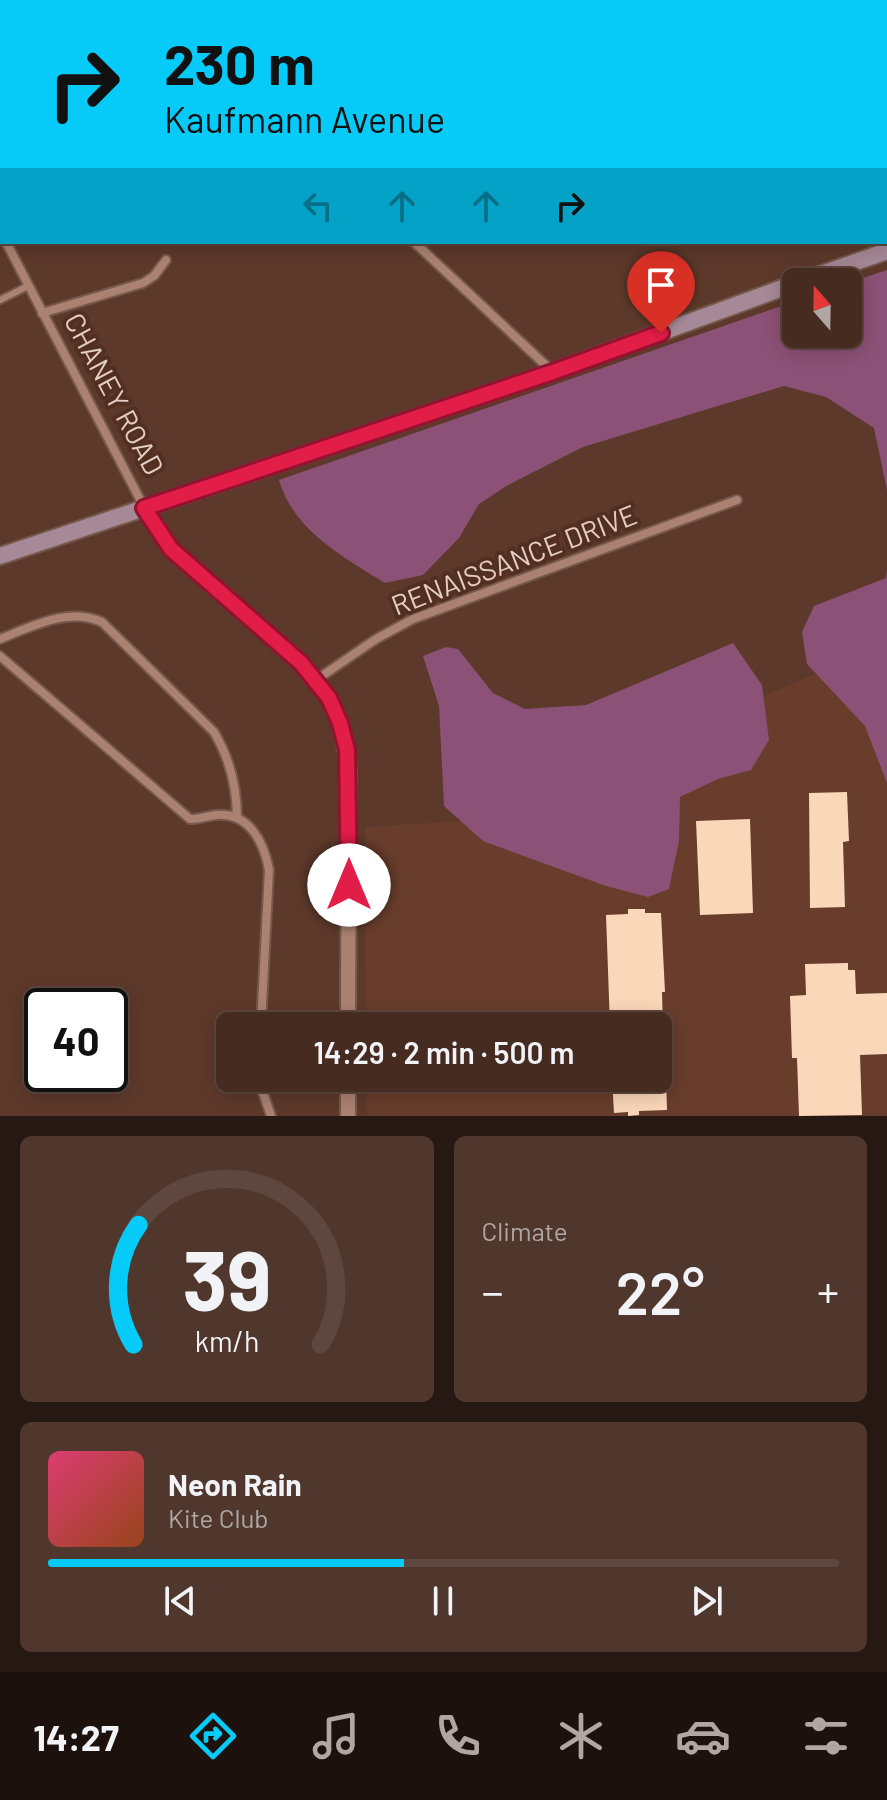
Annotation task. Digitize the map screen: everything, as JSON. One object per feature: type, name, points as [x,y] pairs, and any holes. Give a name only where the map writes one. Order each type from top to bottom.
[{"type":"main road","points":[[840,268],[887,251]]},
{"type":"main road","points":[[0,556],[553,372],[782,289]]},
{"type":"street","name":"CHANEY ROAD","points":[[7,244],[144,508],[171,549],[301,663],[316,680],[340,723],[349,770],[348,1012]]},
{"type":"street","points":[[416,244],[553,372]]},
{"type":"street","points":[[42,313],[143,283],[154,276],[166,260]]},
{"type":"street","name":"RENAISSANCE DRIVE","points":[[316,680],[376,639],[413,619],[737,500]]},
{"type":"street","points":[[0,639],[63,617],[87,615],[102,622],[214,732],[224,749],[237,792],[237,818]]},
{"type":"street","points":[[0,656],[190,819],[212,815],[237,818],[254,832],[266,855],[269,870],[262,1012]]},
{"type":"street","points":[[263,1092],[271,1116]]},
{"type":"street","points":[[348,1092],[348,1116]]},
{"type":"lane","points":[[0,300],[28,286]]},
{"type":"shaded area","points":[[887,270],[887,490],[874,428],[826,397],[784,386],[583,447],[508,485],[479,504],[459,538],[423,575],[385,583],[337,552],[308,528],[286,498],[279,480],[782,306],[782,348],[862,348],[862,278]]},
{"type":"shaded area","points":[[887,570],[887,783],[865,726],[807,664],[802,632],[814,606],[886,578]]},
{"type":"shaded area","points":[[733,643],[762,685],[769,740],[751,770],[718,779],[680,797],[679,841],[669,889],[648,897],[606,886],[483,841],[444,806],[439,706],[423,656],[446,647],[458,649],[493,693],[525,709],[586,705]]},
{"type":"shaded area","points":[[873,650],[887,711],[887,1116],[367,1116],[367,1092],[672,1092],[672,1012],[366,1012],[365,827],[463,821]]},
{"type":"building","points":[[847,792],[849,841],[843,842],[845,907],[810,908],[809,793]]},
{"type":"building","points":[[750,819],[753,913],[700,915],[696,821]]},
{"type":"building","points":[[628,909],[661,913],[665,992],[662,992],[663,1012],[609,1012],[606,915],[628,914]]},
{"type":"building","points":[[848,963],[848,970],[855,970],[856,994],[887,993],[887,1054],[860,1055],[862,1115],[799,1116],[797,1058],[792,1058],[790,996],[806,995],[805,964]]},
{"type":"building","points":[[613,1092],[666,1092],[667,1110],[639,1111],[639,1115],[628,1116],[628,1112],[614,1113]]},
{"type":"route","points":[[349,885],[347,750],[329,698],[301,663],[171,549],[144,508],[661,333]]}]
